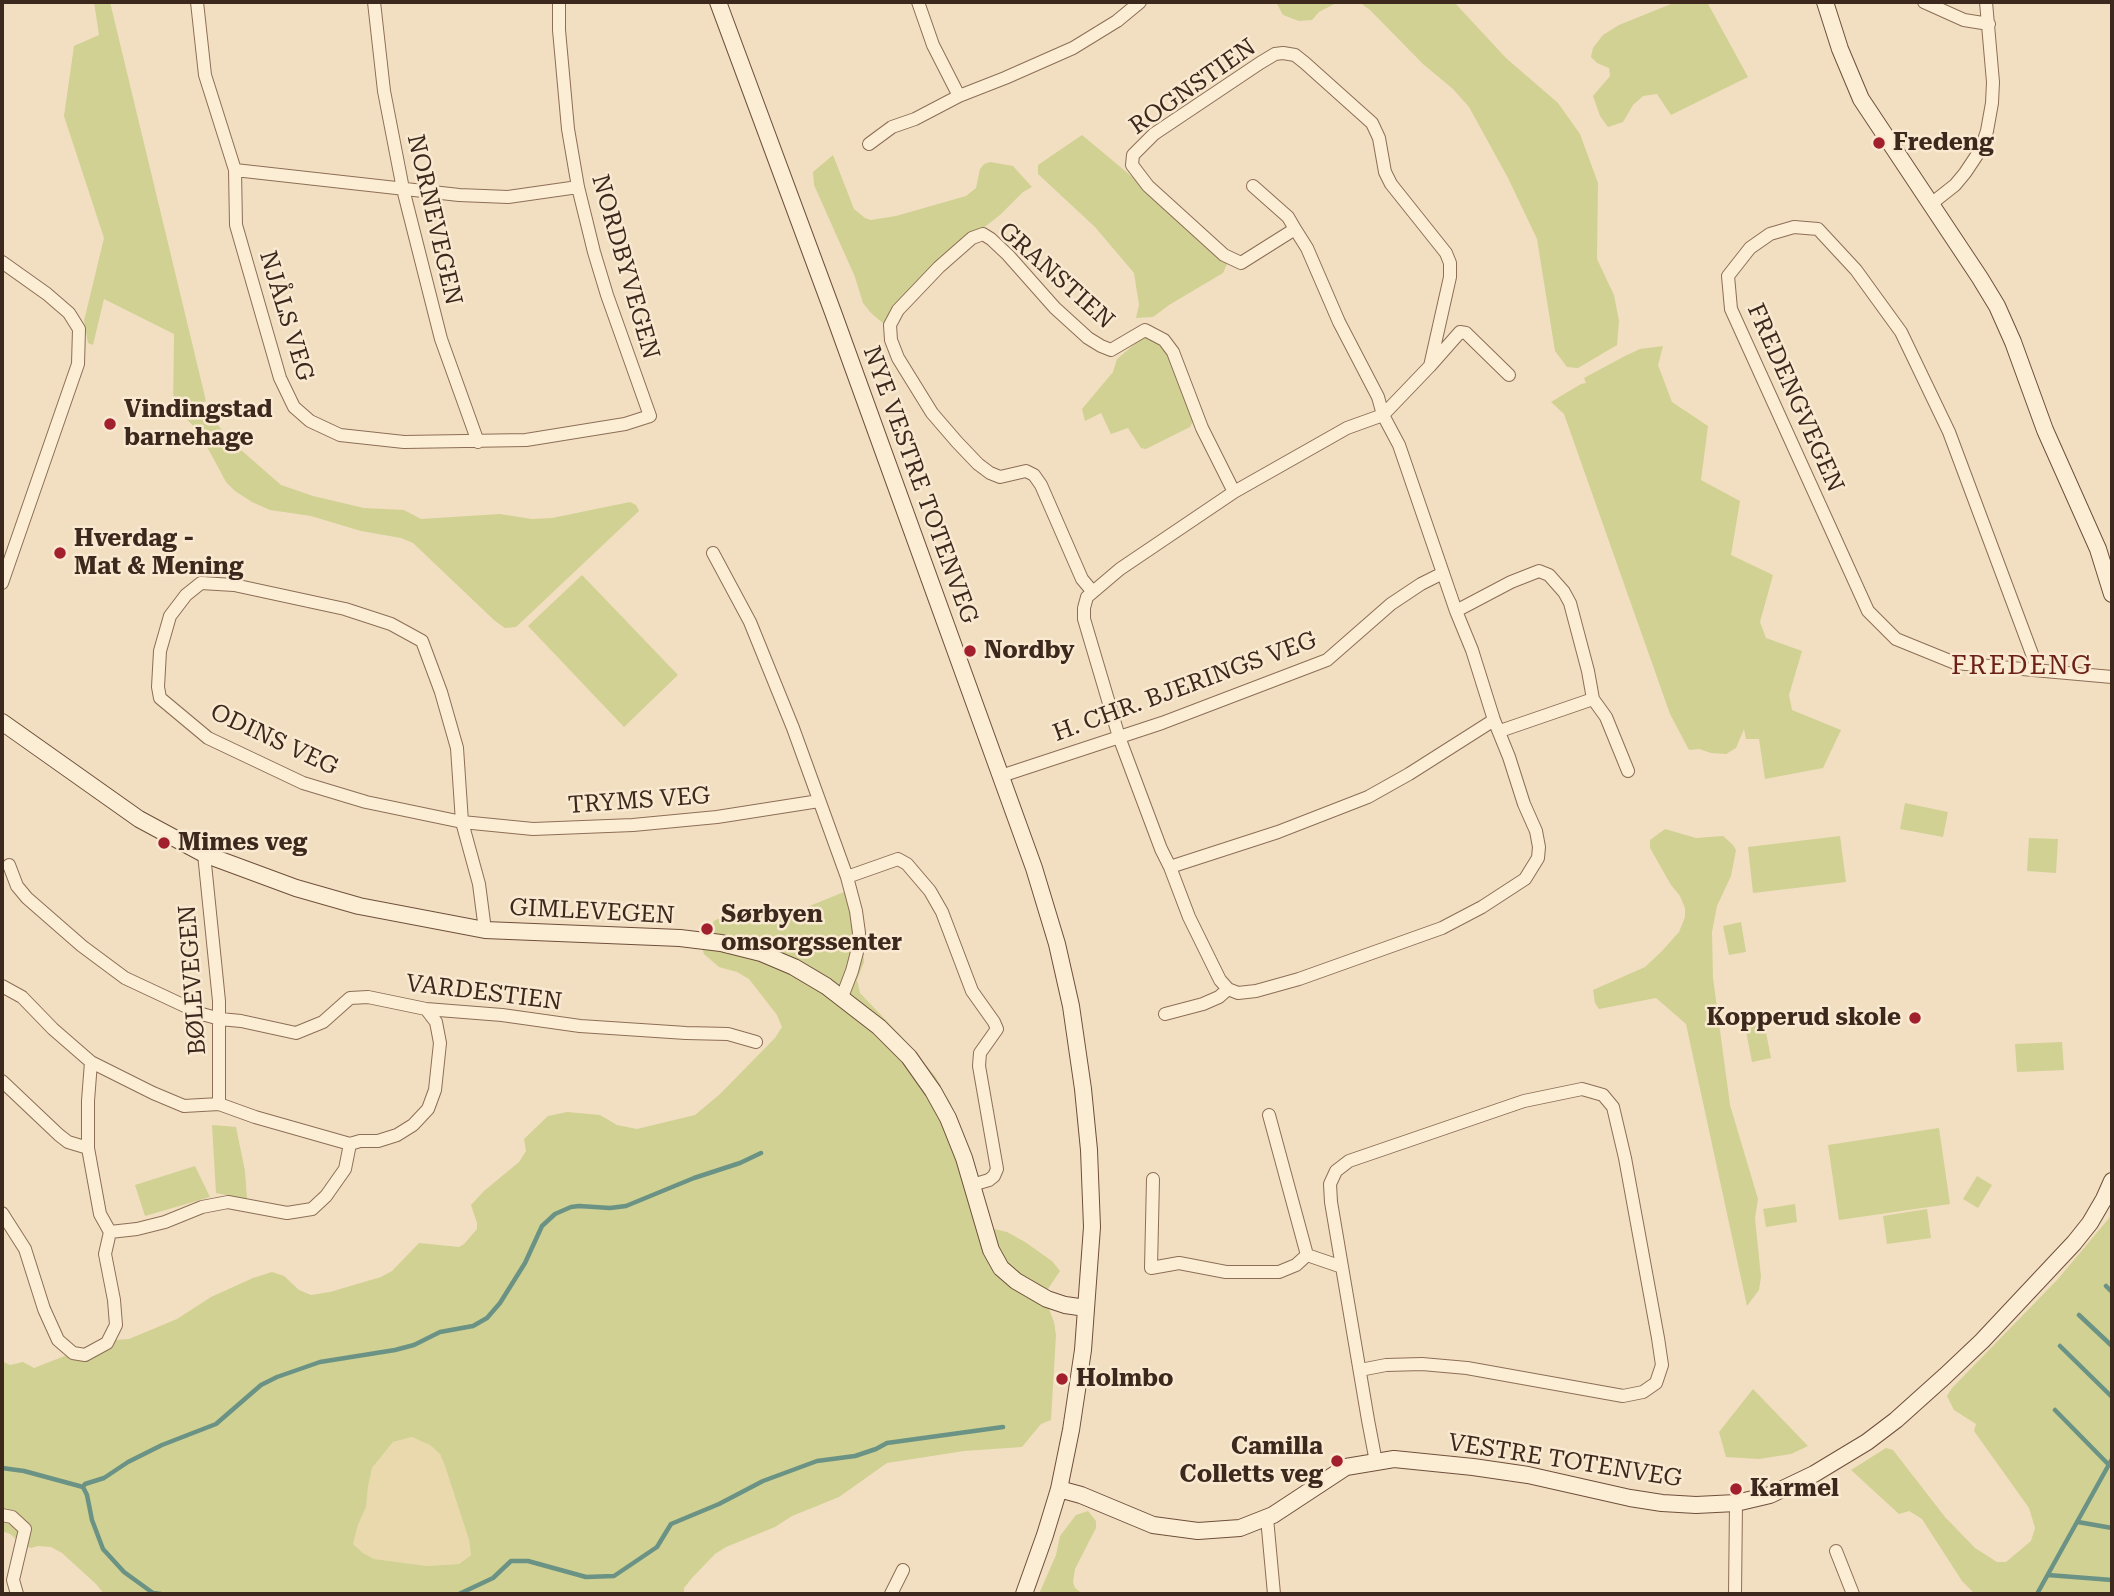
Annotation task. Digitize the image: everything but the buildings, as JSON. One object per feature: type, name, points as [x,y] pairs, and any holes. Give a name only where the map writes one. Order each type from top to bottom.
[{"type":"street","name":"NJÅLS VEG","points":[[197,2],[205,75],[235,170],[236,225],[280,378],[294,407],[310,421],[340,435],[404,442],[526,440],[625,425],[650,416]]},
{"type":"street","name":"NORNEVEGEN","points":[[374,2],[384,91],[402,189],[441,339],[478,442]]},
{"type":"street","name":"NORDBYVEGEN","points":[[559,2],[566,106],[578,187],[607,295],[650,416]]},
{"type":"street","name":"NYE VESTRE TOTENVEG","points":[[718,2],[1034,868],[1071,1006],[1089,1150],[1092,1227],[1083,1350],[1059,1489]]},
{"type":"street","points":[[918,2],[933,45],[958,96]]},
{"type":"street","points":[[869,144],[892,127],[1073,48],[1140,2]]},
{"type":"street","points":[[1825,2],[1844,60],[1861,99],[1997,306],[2045,430],[2098,549],[2112,594]]},
{"type":"street","points":[[1924,2],[1964,20],[1989,24]]},
{"type":"street","points":[[1931,204],[1955,185],[1965,173],[1981,149],[1990,118],[1993,82],[1986,2]]},
{"type":"street","name":"ROGNSTIEN","points":[[1295,229],[1241,263],[1224,255],[1148,186],[1132,165],[1133,155],[1154,134],[1260,63],[1275,54],[1295,55],[1372,123],[1379,138],[1385,172],[1391,184],[1446,253],[1450,263],[1450,276],[1430,366]]},
{"type":"street","points":[[235,170],[458,195],[508,197],[578,187]]},
{"type":"street","points":[[1254,186],[1288,217],[1307,247],[1339,322],[1378,397],[1383,415],[1399,444],[1524,804],[1536,831],[1539,848],[1532,870],[1515,886],[1442,928],[1299,979],[1256,991],[1238,993],[1228,989],[1220,980],[1189,917],[1119,737],[1084,620],[1087,597],[1120,569],[1234,492],[1347,428],[1383,415],[1460,332],[1466,333],[1509,375]]},
{"type":"street","name":"FREDENGVEGEN","points":[[2038,670],[1949,432],[1901,332],[1856,270],[1818,229],[1794,227],[1770,234],[1750,248],[1728,276],[1731,309],[1868,611],[1896,639],[1955,663],[2112,677]]},
{"type":"street","name":"GRANSTIEN","points":[[1092,591],[1082,579],[1041,485],[1034,475],[1026,471],[1000,477],[978,464],[932,413],[898,358],[891,340],[890,325],[898,310],[939,267],[972,238],[982,234],[991,239],[1055,307],[1088,338],[1101,346],[1111,350],[1145,330],[1164,340],[1172,352],[1202,428],[1234,492]]},
{"type":"street","points":[[2,262],[47,294],[69,313],[79,328],[78,364],[2,583]]},
{"type":"street","points":[[713,553],[750,622],[793,728],[847,877],[859,933],[852,971],[842,997]]},
{"type":"street","points":[[1456,611],[1511,582],[1539,571],[1549,575],[1570,603],[1588,671],[1592,699],[1606,717],[1629,771]]},
{"type":"street","name":"H. CHR. BJERINGS VEG","points":[[1001,776],[1119,737],[1327,660],[1391,604],[1443,573]]},
{"type":"street","name":"ODINS VEG","points":[[462,822],[366,802],[303,782],[208,738],[160,698],[158,687],[160,651],[170,616],[186,595],[201,583],[234,585],[345,609],[391,624],[422,641],[441,692],[457,748],[462,822],[478,884],[485,930]]},
{"type":"street","points":[[1170,867],[1300,824],[1368,797],[1497,726],[1592,699]]},
{"type":"street","name":"GIMLEVEGEN","points":[[2,722],[139,819],[204,853],[296,888],[359,906],[485,930],[680,938],[721,943],[761,953],[806,974],[842,997],[895,1041],[933,1091],[948,1118],[991,1250],[1001,1268],[1016,1282],[1040,1295],[1065,1305],[1086,1308]]},
{"type":"street","name":"TRYMS VEG","points":[[462,822],[533,829],[633,825],[717,817],[819,800]]},
{"type":"street","name":"BØLEVEGEN","points":[[204,853],[220,1018],[219,1104]]},
{"type":"street","points":[[847,877],[898,859],[907,864],[930,891],[942,912],[972,991],[994,1022],[996,1029],[980,1053],[979,1066],[997,1169],[989,1180],[972,1185]]},
{"type":"street","name":"VARDESTIEN","points":[[9,864],[18,886],[27,898],[82,946],[125,978],[202,1014],[296,1033],[323,1022],[350,998],[368,997],[426,1009],[502,1015],[580,1026],[687,1034],[728,1034],[755,1042]]},
{"type":"street","points":[[2,986],[22,998],[91,1062],[153,1093],[184,1106],[219,1104],[350,1144],[378,1141],[397,1135],[413,1125],[428,1109],[435,1090],[440,1043],[436,1022],[426,1009]]},
{"type":"street","points":[[1165,1014],[1203,1004],[1219,997],[1228,989]]},
{"type":"street","points":[[2,1213],[24,1249],[44,1309],[58,1340],[73,1353],[85,1355],[107,1343],[116,1325],[105,1254],[110,1232],[100,1214],[88,1148],[91,1062]]},
{"type":"street","points":[[2,1081],[59,1135],[68,1142],[88,1148]]},
{"type":"street","points":[[1360,1370],[1410,1364],[1455,1367],[1623,1396],[1643,1392],[1656,1383],[1662,1365],[1658,1338],[1625,1158],[1613,1107],[1604,1095],[1582,1089],[1524,1101],[1349,1161],[1336,1171],[1330,1184],[1342,1267],[1376,1462]]},
{"type":"street","points":[[1269,1115],[1307,1255]]},
{"type":"street","points":[[110,1232],[165,1222],[202,1207],[228,1202],[287,1213],[312,1209],[326,1196],[345,1170],[350,1144]]},
{"type":"street","points":[[1153,1179],[1151,1268],[1179,1264],[1226,1272],[1279,1272],[1296,1265],[1307,1255]]},
{"type":"street","name":"VESTRE TOTENVEG","points":[[1059,1489],[1082,1495],[1153,1524],[1198,1531],[1240,1528],[1267,1518],[1346,1467],[1394,1459],[1474,1466],[1528,1475],[1630,1499],[1662,1503],[1736,1503],[1770,1495],[1814,1474],[1859,1447],[1896,1420],[1982,1341],[2052,1269],[2090,1223],[2112,1181]]},
{"type":"street","points":[[1307,1255],[1342,1267]]},
{"type":"street","points":[[1024,1594],[1059,1489]]},
{"type":"street","points":[[1735,1594],[1736,1503]]},
{"type":"street","points":[[2,1515],[12,1517],[25,1530],[8,1581],[17,1594]]},
{"type":"street","points":[[1267,1518],[1274,1594]]},
{"type":"street","points":[[1836,1551],[1853,1594]]},
{"type":"street","points":[[891,1594],[903,1570]]},
{"type":"shaded area","points":[[412,1437],[430,1445],[440,1454],[445,1466],[469,1540],[471,1555],[459,1564],[427,1566],[374,1559],[353,1544],[366,1507],[372,1468],[393,1442]]},
{"type":"green space","points":[[94,2],[110,2],[206,401],[198,404],[241,450],[281,485],[364,508],[404,510],[421,519],[500,514],[532,519],[552,518],[630,502],[636,505],[639,511],[516,627],[505,628],[495,621],[413,543],[311,516],[270,510],[235,491],[226,482],[198,430],[184,417],[194,404],[173,410],[174,334],[104,299],[93,345],[88,343],[84,321],[104,238],[64,116],[74,46],[99,35]]},
{"type":"green space","points":[[1277,2],[1338,2],[1319,12],[1312,20],[1299,21],[1283,15]]},
{"type":"green space","points":[[1359,2],[1454,2],[1506,58],[1558,103],[1580,134],[1598,183],[1597,259],[1614,295],[1619,321],[1617,345],[1578,368],[1567,367],[1555,351],[1537,239],[1508,178],[1469,107]]},
{"type":"green space","points":[[1676,2],[1707,2],[1748,77],[1671,115],[1657,94],[1643,96],[1633,105],[1623,122],[1608,127],[1600,116],[1593,96],[1610,76],[1609,68],[1591,57],[1593,48],[1603,35],[1619,25]]},
{"type":"green space","points":[[1082,135],[1130,175],[1206,246],[1228,262],[1223,273],[1153,317],[1136,318],[1139,305],[1134,273],[1095,227],[1038,174],[1038,165]]},
{"type":"green space","points":[[833,155],[854,209],[871,220],[896,216],[966,196],[976,188],[980,169],[990,162],[1013,166],[1032,187],[969,239],[914,296],[892,331],[863,303],[855,277],[814,185],[813,172]]},
{"type":"green space","points":[[1152,337],[1164,347],[1195,417],[1190,427],[1146,449],[1141,448],[1128,428],[1111,434],[1101,413],[1085,421],[1082,409],[1113,372],[1117,359],[1142,338]]},
{"type":"green space","points":[[1663,346],[1658,365],[1672,402],[1708,426],[1701,480],[1740,501],[1731,555],[1773,575],[1760,622],[1766,638],[1802,651],[1789,695],[1792,710],[1841,730],[1823,768],[1765,779],[1759,739],[1746,739],[1744,729],[1736,748],[1726,754],[1689,750],[1670,714],[1564,414],[1551,402],[1586,383],[1584,378],[1625,356],[1640,349]]},
{"type":"green space","points":[[582,575],[678,675],[624,727],[528,626]]},
{"type":"green space","points":[[1905,803],[1948,812],[1943,837],[1900,829]]},
{"type":"green space","points":[[1665,829],[1696,838],[1723,836],[1736,850],[1731,876],[1717,906],[1712,932],[1713,978],[1730,1105],[1758,1199],[1755,1218],[1761,1277],[1759,1290],[1747,1306],[1686,1024],[1656,998],[1599,1009],[1595,1003],[1593,990],[1645,967],[1679,932],[1685,917],[1685,908],[1650,848],[1650,840]]},
{"type":"green space","points":[[1840,836],[1846,882],[1753,893],[1748,847]]},
{"type":"green space","points":[[2029,838],[2058,839],[2056,873],[2027,871]]},
{"type":"green space","points":[[849,890],[859,898],[865,930],[864,962],[857,980],[860,993],[935,1076],[951,1104],[966,1147],[982,1226],[1007,1232],[1025,1242],[1052,1261],[1060,1271],[1046,1292],[1045,1299],[1056,1335],[1051,1420],[1041,1424],[1022,1447],[964,1451],[887,1463],[839,1497],[792,1516],[775,1527],[715,1554],[684,1588],[684,1594],[104,1594],[62,1553],[51,1547],[25,1546],[2,1531],[2,1361],[10,1365],[23,1362],[34,1368],[103,1341],[129,1339],[177,1319],[211,1297],[272,1272],[284,1276],[299,1290],[311,1295],[381,1277],[392,1271],[419,1243],[459,1247],[477,1229],[471,1205],[519,1162],[526,1151],[524,1139],[548,1116],[567,1112],[600,1115],[617,1125],[637,1129],[695,1115],[720,1094],[775,1038],[782,1027],[777,1015],[749,979],[719,967],[704,954],[703,935],[715,920],[728,916],[802,909]],"holes":[[[412,1437],[430,1445],[440,1454],[445,1466],[469,1540],[471,1555],[459,1564],[427,1566],[374,1559],[363,1553],[353,1544],[366,1507],[372,1468],[393,1442]]]},
{"type":"green space","points":[[1741,922],[1746,952],[1729,955],[1723,926]]},
{"type":"green space","points":[[1762,1012],[1771,1058],[1752,1062],[1743,1016]]},
{"type":"green space","points":[[2062,1042],[2064,1070],[2017,1072],[2015,1044]]},
{"type":"green space","points":[[212,1125],[236,1127],[245,1171],[247,1199],[216,1193]]},
{"type":"green space","points":[[1939,1128],[1950,1204],[1839,1220],[1828,1145]]},
{"type":"green space","points":[[195,1166],[210,1197],[145,1216],[135,1185]]},
{"type":"green space","points":[[1977,1176],[1992,1185],[1978,1208],[1963,1199]]},
{"type":"green space","points":[[1795,1204],[1797,1222],[1766,1227],[1763,1209]]},
{"type":"green space","points":[[1927,1209],[1931,1238],[1887,1244],[1883,1216]]},
{"type":"green space","points":[[2110,1217],[2112,1594],[1975,1594],[1962,1581],[1922,1519],[1909,1511],[1899,1514],[1851,1470],[1886,1448],[1893,1450],[1945,1517],[1975,1548],[1997,1562],[2006,1562],[2031,1541],[2035,1528],[2029,1508],[1974,1431],[1976,1424],[1954,1410],[1947,1396],[2058,1279]]},
{"type":"green space","points":[[1753,1389],[1808,1446],[1791,1454],[1759,1459],[1726,1457],[1719,1432]]},
{"type":"green space","points":[[1088,1511],[1096,1521],[1096,1528],[1075,1569],[1073,1582],[1075,1588],[1083,1594],[1039,1594],[1056,1555],[1060,1536],[1076,1515]]},
{"type":"waterway","points":[[83,1487],[162,1445],[216,1424],[261,1385],[277,1377],[320,1362],[414,1345],[440,1332],[473,1326],[487,1318],[500,1303],[525,1263],[542,1226],[555,1214],[579,1206],[626,1206],[761,1153]]},
{"type":"waterway","points":[[2106,1286],[2112,1292]]},
{"type":"waterway","points":[[2079,1315],[2112,1346]]},
{"type":"waterway","points":[[2060,1346],[2112,1397]]},
{"type":"waterway","points":[[2055,1410],[2112,1465]]},
{"type":"waterway","points":[[459,1594],[493,1578],[511,1561],[528,1561],[586,1577],[614,1576],[657,1547],[671,1524],[719,1504],[763,1481],[817,1461],[855,1456],[887,1443],[1003,1427]]},
{"type":"waterway","points":[[2037,1594],[2112,1459]]},
{"type":"waterway","points":[[2,1468],[24,1471],[83,1487],[103,1549],[124,1572],[153,1593],[161,1594]]},
{"type":"waterway","points":[[2078,1522],[2112,1528]]},
{"type":"waterway","points":[[2048,1575],[2112,1580]]},
{"type":"place","name":"Fredeng","points":[[1879,143]]},
{"type":"place","name":"Vindingstad barnehage","points":[[110,424]]},
{"type":"place","name":"Hverdag - Mat & Mening","points":[[60,553]]},
{"type":"place","name":"Nordby","points":[[970,651]]},
{"type":"place","name":"Mimes veg","points":[[164,843]]},
{"type":"place","name":"Sørbyen omsorgssenter","points":[[707,929]]},
{"type":"place","name":"Kopperud skole","points":[[1915,1018]]},
{"type":"place","name":"Holmbo","points":[[1062,1379]]},
{"type":"place","name":"Camilla Colletts veg","points":[[1337,1461]]},
{"type":"place","name":"Karmel","points":[[1736,1489]]},
{"type":"district","name":"FREDENG","points":[[2022,666]]}]
